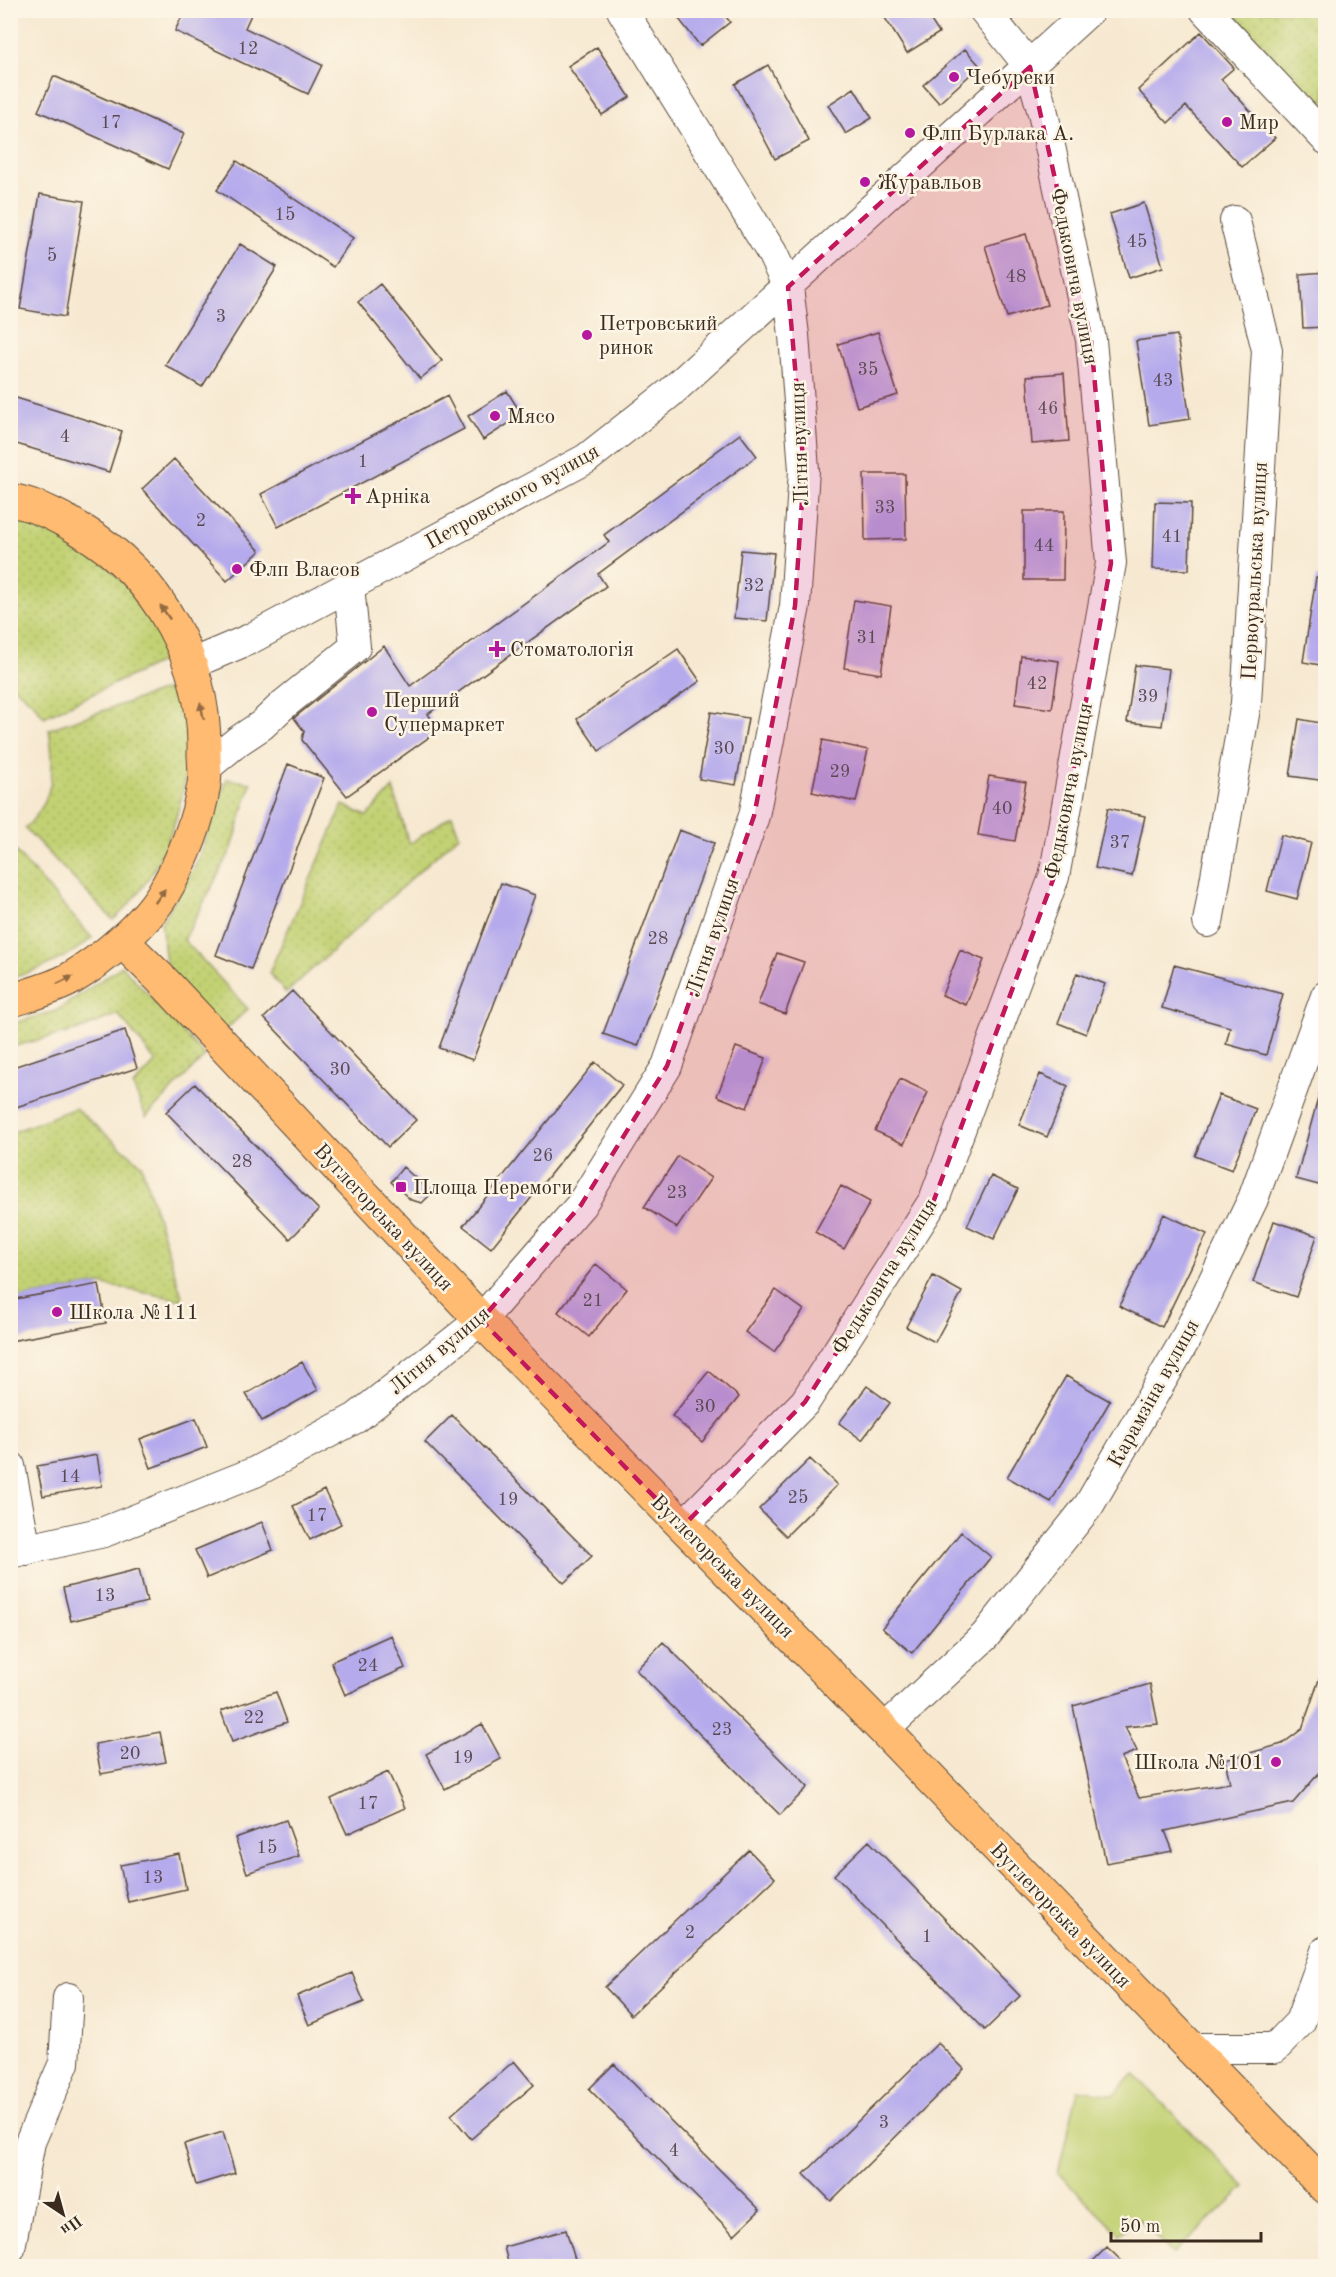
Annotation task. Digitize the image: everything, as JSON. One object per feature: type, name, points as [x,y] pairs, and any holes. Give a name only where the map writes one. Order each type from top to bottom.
[{"type":"main road","points":[[10,500],[59,517],[100,541],[135,572],[168,615],[191,664],[205,723],[204,783],[190,842],[162,895],[122,941],[69,979],[10,1001]]},
{"type":"main road","name":"Вуглегорська вулиця","points":[[122,941],[164,982],[481,1320],[884,1730],[1326,2188]]},
{"type":"street","name":"Літня вулиця","points":[[18,1552],[104,1532],[255,1472],[356,1418],[481,1320],[580,1205],[667,1066],[753,816],[795,606],[804,470],[794,334],[788,287],[772,253],[622,10]]},
{"type":"street","name":"Федьковича вулиця","points":[[683,1526],[805,1402],[934,1200],[1054,877],[1111,563],[1091,340],[1043,113],[1029,67],[984,10]]},
{"type":"street","name":"Петровського вулиця","points":[[191,664],[250,639],[586,459],[670,393],[1090,10]]},
{"type":"street","points":[[1205,10],[1326,140]]},
{"type":"street","name":"Первоуральська вулиця","points":[[1208,922],[1246,703],[1267,350],[1235,221]]},
{"type":"street","points":[[204,769],[262,725],[283,705],[356,647],[349,586]]},
{"type":"street","name":"Карамзіна вулиця","points":[[884,1730],[985,1636],[1089,1505],[1184,1342],[1253,1199],[1326,996]]},
{"type":"street","points":[[10,1466],[18,1552]]},
{"type":"street","points":[[1190,2048],[1275,2048],[1300,2022],[1326,1951]]},
{"type":"street","points":[[10,2248],[30,2142],[64,2063],[68,1998]]},
{"type":"highlighted area","points":[[1030,67],[1091,340],[1111,563],[1054,877],[934,1200],[805,1402],[683,1526],[481,1320],[581,1205],[667,1066],[754,816],[795,606],[804,470],[788,287]]},
{"type":"green space","points":[[1231,11],[1325,11],[1325,113]]},
{"type":"green space","points":[[10,519],[56,532],[98,557],[130,589],[155,622],[171,657],[44,717],[33,703],[11,684]]},
{"type":"green space","points":[[179,685],[187,747],[183,789],[178,809],[172,830],[153,870],[141,889],[113,920],[25,828],[42,806],[51,783],[52,757],[49,729]]},
{"type":"green space","points":[[227,779],[251,783],[232,848],[184,940],[248,1009],[221,1034],[167,971],[161,922],[194,869]]},
{"type":"green space","points":[[393,788],[409,844],[452,815],[459,835],[286,993],[269,973],[343,805],[367,816]]},
{"type":"green space","points":[[10,845],[92,938],[53,962],[11,978]]},
{"type":"green space","points":[[122,966],[205,1056],[146,1117],[133,1086],[156,1062],[118,1014],[78,1030],[11,1047],[11,1024],[56,1011]]},
{"type":"green space","points":[[75,1108],[141,1164],[183,1300],[99,1284],[11,1300],[11,1133]]},
{"type":"green space","points":[[1134,2074],[1245,2187],[1173,2254],[1139,2219],[1120,2234],[1058,2173],[1078,2090],[1114,2095]]},
{"type":"building","points":[[185,10],[253,10],[245,28],[322,65],[308,94],[175,31]]},
{"type":"building","points":[[672,10],[721,10],[730,22],[700,46]]},
{"type":"building","points":[[880,10],[924,10],[939,33],[907,53]]},
{"type":"building","points":[[1201,32],[1234,68],[1221,79],[1275,138],[1242,167],[1186,106],[1168,123],[1138,90]]},
{"type":"building","points":[[597,47],[630,97],[602,115],[568,66]]},
{"type":"building","points":[[965,49],[980,66],[939,103],[923,85]]},
{"type":"building","points":[[768,65],[809,141],[775,159],[735,84]]},
{"type":"building","points":[[54,76],[184,134],[168,169],[38,111]]},
{"type":"building","points":[[854,88],[872,118],[846,134],[828,105]]},
{"type":"building","points":[[237,161],[353,238],[333,267],[217,190]]},
{"type":"building","points":[[40,194],[84,201],[65,317],[20,309]]},
{"type":"building","points":[[1144,203],[1163,267],[1129,278],[1110,214]]},
{"type":"building","points":[[1026,234],[1047,305],[1007,317],[985,246]]},
{"type":"building","points":[[240,244],[277,267],[202,387],[165,365]]},
{"type":"building","points":[[1326,272],[1326,327],[1303,328],[1300,274]]},
{"type":"building","points":[[380,284],[442,361],[420,379],[358,302]]},
{"type":"building","points":[[878,332],[898,395],[857,407],[838,344]]},
{"type":"building","points":[[1177,335],[1190,419],[1149,425],[1136,341]]},
{"type":"building","points":[[1064,373],[1069,441],[1032,444],[1027,376]]},
{"type":"building","name":"Мясо","points":[[507,391],[522,415],[483,440],[468,416]]},
{"type":"building","points":[[10,396],[122,431],[109,472],[10,442]]},
{"type":"building","points":[[447,396],[464,429],[278,527],[261,494]]},
{"type":"building","points":[[740,434],[757,456],[598,574],[606,586],[428,714],[439,730],[347,796],[302,740],[304,731],[294,718],[384,646],[410,686],[609,542],[604,535]]},
{"type":"building","points":[[174,459],[260,551],[227,581],[142,489]]},
{"type":"building","points":[[864,474],[905,474],[906,539],[865,540]]},
{"type":"building","points":[[1155,502],[1191,503],[1189,570],[1153,569]]},
{"type":"building","points":[[1024,511],[1064,511],[1063,580],[1024,580]]},
{"type":"building","points":[[741,550],[774,553],[767,621],[734,618]]},
{"type":"building","points":[[1316,577],[1326,578],[1326,666],[1303,662]]},
{"type":"building","points":[[854,600],[891,606],[881,674],[844,668]]},
{"type":"building","points":[[678,649],[700,681],[599,751],[577,719]]},
{"type":"building","points":[[1021,656],[1059,661],[1052,709],[1015,704]]},
{"type":"building","points":[[1135,665],[1169,669],[1162,726],[1127,722]]},
{"type":"building","points":[[711,712],[748,718],[736,785],[699,779]]},
{"type":"building","points":[[1299,719],[1326,724],[1326,781],[1290,776]]},
{"type":"building","points":[[823,740],[868,750],[856,802],[812,792]]},
{"type":"building","points":[[288,764],[324,778],[251,969],[216,955]]},
{"type":"building","points":[[989,776],[1026,782],[1015,841],[978,835]]},
{"type":"building","points":[[1108,808],[1145,816],[1132,876],[1095,868]]},
{"type":"building","points":[[679,830],[714,843],[638,1046],[603,1034]]},
{"type":"building","points":[[1281,835],[1311,843],[1297,899],[1267,891]]},
{"type":"building","points":[[501,883],[535,895],[473,1060],[439,1048]]},
{"type":"building","points":[[960,950],[984,960],[966,1005],[942,995]]},
{"type":"building","points":[[777,953],[804,962],[785,1014],[758,1004]]},
{"type":"building","points":[[1174,965],[1283,994],[1266,1055],[1226,1044],[1230,1027],[1162,1008]]},
{"type":"building","points":[[1077,973],[1105,984],[1086,1034],[1058,1023]]},
{"type":"building","points":[[292,991],[416,1120],[388,1147],[264,1018]]},
{"type":"building","points":[[125,1030],[137,1068],[10,1109],[10,1068]]},
{"type":"building","points":[[736,1047],[766,1058],[747,1108],[717,1096]]},
{"type":"building","points":[[595,1062],[622,1085],[491,1248],[463,1226]]},
{"type":"building","points":[[1040,1074],[1068,1086],[1047,1137],[1019,1125]]},
{"type":"building","points":[[900,1079],[928,1092],[904,1144],[875,1131]]},
{"type":"building","points":[[195,1084],[319,1210],[290,1239],[166,1112]]},
{"type":"building","points":[[1320,1091],[1326,1092],[1326,1187],[1296,1179]]},
{"type":"building","points":[[1219,1095],[1256,1109],[1232,1170],[1195,1156]]},
{"type":"building","points":[[678,1156],[711,1178],[677,1228],[644,1207]]},
{"type":"building","points":[[403,1167],[432,1193],[422,1203],[411,1200],[391,1182]]},
{"type":"building","points":[[991,1176],[1018,1189],[994,1239],[967,1226]]},
{"type":"building","points":[[841,1186],[870,1202],[844,1249],[815,1232]]},
{"type":"building","points":[[1164,1214],[1207,1234],[1162,1327],[1119,1306]]},
{"type":"building","points":[[1274,1221],[1317,1236],[1296,1297],[1253,1282]]},
{"type":"building","points":[[596,1264],[627,1289],[589,1337],[558,1312]]},
{"type":"building","points":[[933,1276],[962,1292],[935,1342],[906,1327]]},
{"type":"building","name":"Школа №111","points":[[99,1284],[106,1323],[10,1341],[10,1300]]},
{"type":"building","points":[[776,1290],[804,1310],[774,1352],[745,1332]]},
{"type":"building","points":[[302,1362],[318,1390],[262,1421],[246,1394]]},
{"type":"building","points":[[709,1371],[739,1397],[702,1442],[672,1416]]},
{"type":"building","points":[[1066,1376],[1110,1401],[1051,1502],[1007,1477]]},
{"type":"building","points":[[867,1386],[890,1403],[862,1440],[839,1423]]},
{"type":"building","points":[[452,1415],[592,1556],[564,1583],[425,1442]]},
{"type":"building","points":[[196,1418],[207,1447],[151,1468],[140,1439]]},
{"type":"building","points":[[97,1455],[102,1486],[43,1496],[37,1466]]},
{"type":"building","points":[[810,1459],[837,1485],[786,1536],[759,1509]]},
{"type":"building","points":[[324,1490],[341,1524],[310,1540],[293,1506]]},
{"type":"building","points":[[262,1522],[273,1550],[207,1578],[195,1550]]},
{"type":"building","points":[[961,1532],[991,1557],[912,1653],[882,1628]]},
{"type":"building","points":[[139,1569],[147,1602],[71,1621],[63,1588]]},
{"type":"building","points":[[391,1635],[405,1668],[345,1695],[331,1662]]},
{"type":"building","points":[[663,1642],[808,1787],[780,1815],[636,1670]]},
{"type":"building","name":"Школа №101","points":[[1323,1668],[1326,1669],[1326,1765],[1293,1803],[1165,1831],[1173,1851],[1106,1863],[1073,1706],[1150,1684],[1158,1724],[1125,1727],[1137,1751],[1121,1757],[1139,1798],[1230,1783],[1225,1760],[1282,1744],[1302,1729]]},
{"type":"building","points":[[276,1692],[287,1722],[232,1742],[221,1711]]},
{"type":"building","points":[[482,1724],[501,1759],[445,1789],[426,1754]]},
{"type":"building","points":[[160,1732],[166,1762],[101,1774],[95,1744]]},
{"type":"building","points":[[388,1772],[405,1808],[347,1834],[331,1799]]},
{"type":"building","points":[[286,1820],[299,1856],[247,1873],[235,1838]]},
{"type":"building","points":[[869,1841],[1020,1996],[985,2030],[834,1875]]},
{"type":"building","points":[[749,1850],[775,1878],[631,2015],[605,1987]]},
{"type":"building","points":[[179,1854],[186,1889],[128,1902],[120,1865]]},
{"type":"building","points":[[352,1973],[364,2002],[309,2025],[297,1996]]},
{"type":"building","points":[[938,2043],[964,2069],[831,2201],[804,2174]]},
{"type":"building","points":[[514,2061],[534,2085],[471,2139],[451,2115]]},
{"type":"building","points":[[614,2064],[760,2210],[734,2235],[589,2089]]},
{"type":"building","points":[[223,2132],[235,2173],[196,2185],[184,2144]]},
{"type":"building","points":[[566,2230],[577,2266],[509,2266],[504,2247]]},
{"type":"building","points":[[1107,2247],[1127,2266],[1088,2266]]},
{"type":"place","name":"Чебуреки","points":[[954,77]]},
{"type":"place","name":"Мир","points":[[1227,122]]},
{"type":"place","name":"Флп Бурлака А.","points":[[910,133]]},
{"type":"place","name":"Журавльов","points":[[865,182]]},
{"type":"place","name":"Петровський ринок","points":[[587,335]]},
{"type":"place","name":"Мясо","points":[[495,416]]},
{"type":"place","name":"Арніка","points":[[353,496]]},
{"type":"place","name":"Флп Власов","points":[[237,569]]},
{"type":"place","name":"Стоматологія","points":[[497,649]]},
{"type":"place","name":"Перший Супермаркет","points":[[372,712]]},
{"type":"place","name":"Площа Перемоги","points":[[401,1187]]},
{"type":"place","name":"Школа №111","points":[[57,1312]]},
{"type":"place","name":"Школа №101","points":[[1276,1762]]}]
